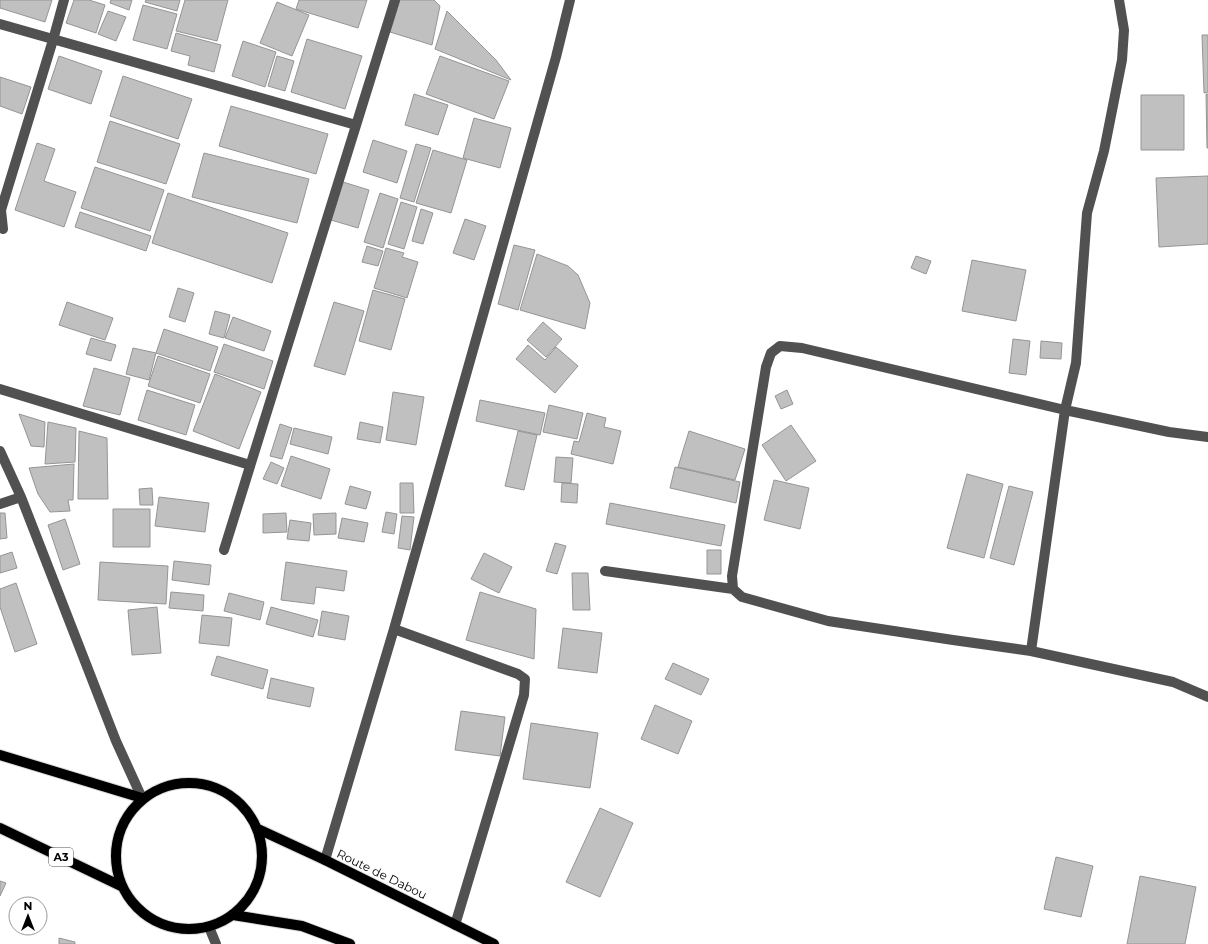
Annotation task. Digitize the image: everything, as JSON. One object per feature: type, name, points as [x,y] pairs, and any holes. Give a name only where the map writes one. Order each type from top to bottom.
[{"type":"main road","points":[[0,755],[142,798]]},
{"type":"main road","points":[[185,782],[208,784],[229,794],[247,809],[258,829],[263,852],[260,876],[250,897],[233,915],[222,922],[209,927],[188,929],[167,926],[148,917],[132,903],[121,886],[115,862],[116,838],[126,816],[142,798],[162,787],[185,782]]},
{"type":"main road","name":"A3","points":[[0,828],[121,886]]},
{"type":"main road","name":"Route de Dabou","points":[[258,829],[325,860],[494,944]]},
{"type":"main road","points":[[233,915],[302,926],[350,944]]},
{"type":"street","points":[[3,229],[1,210],[64,0]]},
{"type":"street","points":[[224,550],[395,0]]},
{"type":"street","points":[[325,860],[394,628],[556,57],[570,0]]},
{"type":"street","points":[[1031,651],[1065,410],[1076,363],[1087,213],[1104,150],[1122,60],[1124,30],[1119,0]]},
{"type":"street","points":[[0,24],[356,126]]},
{"type":"street","points":[[732,588],[732,576],[766,367],[771,353],[780,346],[802,348],[1065,410],[1169,432],[1208,437]]},
{"type":"street","points":[[0,389],[250,465]]},
{"type":"street","points":[[0,451],[21,497],[116,741],[142,798]]},
{"type":"street","points":[[0,504],[21,497]]},
{"type":"street","points":[[605,571],[732,588],[742,597],[828,621],[1031,651],[1173,682],[1208,697]]},
{"type":"street","points":[[394,628],[518,674],[525,679],[524,695],[456,925]]},
{"type":"street","points":[[209,927],[216,944]]},
{"type":"building","points":[[0,0],[52,0],[45,22],[0,8]]},
{"type":"building","points":[[74,0],[89,0],[105,5],[96,33],[66,23]]},
{"type":"building","points":[[111,0],[132,0],[129,10],[110,3]]},
{"type":"building","points":[[146,0],[180,0],[177,11],[145,2]]},
{"type":"building","points":[[185,0],[228,0],[217,41],[176,31]]},
{"type":"building","points":[[299,0],[367,0],[358,28],[296,9]]},
{"type":"building","points":[[400,0],[434,0],[440,6],[432,45],[390,32]]},
{"type":"building","points":[[277,2],[309,15],[292,56],[260,43]]},
{"type":"building","points":[[143,5],[177,14],[167,49],[133,40]]},
{"type":"building","points":[[108,11],[126,17],[116,41],[98,34]]},
{"type":"building","points":[[447,11],[496,60],[511,80],[435,49]]},
{"type":"building","points":[[176,33],[221,45],[214,72],[188,65],[190,56],[171,51]]},
{"type":"building","points":[[1202,35],[1208,35],[1208,92],[1204,93]]},
{"type":"building","points":[[307,39],[362,56],[345,109],[291,92]]},
{"type":"building","points":[[243,41],[276,52],[265,87],[232,76]]},
{"type":"building","points":[[59,56],[102,71],[91,104],[48,89]]},
{"type":"building","points":[[277,56],[294,61],[285,91],[268,86]]},
{"type":"building","points":[[440,56],[509,81],[494,119],[426,94]]},
{"type":"building","points":[[123,76],[192,99],[178,139],[110,116]]},
{"type":"building","points":[[0,77],[31,87],[22,114],[0,106]]},
{"type":"building","points":[[414,94],[448,105],[438,135],[405,125]]},
{"type":"building","points":[[1206,94],[1208,94],[1208,148],[1207,148]]},
{"type":"building","points":[[1141,95],[1184,95],[1184,150],[1141,150]]},
{"type":"building","points":[[231,106],[328,134],[316,174],[219,146]]},
{"type":"building","points":[[474,118],[511,128],[500,168],[463,158]]},
{"type":"building","points":[[110,121],[180,144],[166,184],[97,162]]},
{"type":"building","points":[[373,140],[407,151],[397,183],[363,172]]},
{"type":"building","points":[[37,143],[55,149],[44,181],[76,192],[64,227],[15,210]]},
{"type":"building","points":[[416,144],[431,148],[414,202],[400,198]]},
{"type":"building","points":[[433,150],[467,160],[451,213],[416,203]]},
{"type":"building","points":[[204,153],[309,179],[297,223],[192,197]]},
{"type":"building","points":[[95,167],[164,190],[150,231],[81,208]]},
{"type":"building","points":[[1208,176],[1208,244],[1159,247],[1156,178]]},
{"type":"building","points":[[343,182],[369,190],[358,228],[331,220]]},
{"type":"building","points":[[168,193],[288,233],[272,283],[152,243]]},
{"type":"building","points":[[380,193],[398,199],[383,248],[364,242]]},
{"type":"building","points":[[401,202],[417,207],[404,249],[388,244]]},
{"type":"building","points":[[421,209],[433,213],[423,244],[412,241]]},
{"type":"building","points":[[80,212],[151,236],[146,251],[75,227]]},
{"type":"building","points":[[465,219],[486,226],[474,260],[453,253]]},
{"type":"building","points":[[514,245],[535,250],[518,310],[498,304]]},
{"type":"building","points":[[367,246],[383,251],[378,266],[362,262]]},
{"type":"building","points":[[386,248],[404,253],[402,257],[418,262],[407,298],[374,288]]},
{"type":"building","points":[[537,254],[568,266],[578,275],[590,303],[585,329],[520,310]]},
{"type":"building","points":[[916,256],[931,261],[926,274],[911,268]]},
{"type":"building","points":[[972,260],[1026,270],[1016,321],[962,311]]},
{"type":"building","points":[[178,288],[194,293],[185,322],[169,317]]},
{"type":"building","points":[[373,290],[405,299],[391,350],[359,341]]},
{"type":"building","points":[[67,302],[113,318],[105,340],[59,325]]},
{"type":"building","points":[[334,302],[364,311],[345,375],[314,366]]},
{"type":"building","points":[[215,311],[230,315],[224,338],[209,334]]},
{"type":"building","points":[[233,317],[271,331],[264,351],[225,338]]},
{"type":"building","points":[[543,322],[562,339],[546,357],[527,340]]},
{"type":"building","points":[[164,329],[218,347],[210,371],[156,353]]},
{"type":"building","points":[[91,338],[116,345],[111,361],[86,354]]},
{"type":"building","points":[[1013,339],[1030,341],[1026,375],[1009,373]]},
{"type":"building","points":[[1041,341],[1062,343],[1061,359],[1040,358]]},
{"type":"building","points":[[224,344],[273,361],[264,389],[214,372]]},
{"type":"building","points":[[528,345],[545,360],[556,347],[578,366],[555,393],[516,359]]},
{"type":"building","points":[[133,348],[156,353],[149,380],[126,374]]},
{"type":"building","points":[[158,356],[210,374],[200,403],[148,386]]},
{"type":"building","points":[[94,368],[130,378],[120,415],[83,406]]},
{"type":"building","points":[[215,374],[261,392],[239,449],[193,431]]},
{"type":"building","points":[[147,390],[195,405],[186,435],[138,420]]},
{"type":"building","points":[[787,390],[793,404],[781,409],[775,396]]},
{"type":"building","points":[[393,392],[424,397],[416,445],[386,440]]},
{"type":"building","points":[[480,400],[545,413],[540,435],[476,421]]},
{"type":"building","points":[[549,405],[583,413],[577,439],[543,432]]},
{"type":"building","points":[[587,413],[606,418],[604,427],[621,431],[613,464],[571,454],[574,441],[579,442]]},
{"type":"building","points":[[19,414],[45,422],[44,447],[31,446]]},
{"type":"building","points":[[48,422],[76,428],[75,462],[45,464]]},
{"type":"building","points":[[360,422],[383,427],[380,443],[357,439]]},
{"type":"building","points":[[280,424],[292,428],[282,459],[270,456]]},
{"type":"building","points":[[791,425],[816,461],[786,481],[762,445]]},
{"type":"building","points":[[294,428],[332,437],[328,454],[290,444]]},
{"type":"building","points":[[79,431],[107,438],[108,499],[78,499]]},
{"type":"building","points":[[518,431],[537,435],[524,490],[505,486]]},
{"type":"building","points":[[689,431],[745,449],[735,480],[678,467]]},
{"type":"building","points":[[291,456],[330,469],[321,499],[281,486]]},
{"type":"building","points":[[556,457],[573,458],[571,483],[554,482]]},
{"type":"building","points":[[271,462],[284,468],[277,484],[263,479]]},
{"type":"building","points":[[74,464],[73,500],[68,500],[70,511],[50,512],[38,494],[29,468]]},
{"type":"building","points":[[675,467],[740,482],[736,503],[670,488]]},
{"type":"building","points":[[967,474],[1003,484],[984,558],[947,548]]},
{"type":"building","points":[[774,480],[809,488],[800,529],[764,520]]},
{"type":"building","points":[[400,483],[413,483],[414,513],[400,513]]},
{"type":"building","points":[[562,483],[578,484],[577,503],[561,502]]},
{"type":"building","points":[[350,486],[371,492],[366,509],[345,504]]},
{"type":"building","points":[[1009,486],[1033,492],[1014,565],[990,558]]},
{"type":"building","points":[[152,488],[153,505],[140,505],[139,489]]},
{"type":"building","points":[[159,497],[209,503],[205,532],[155,526]]},
{"type":"building","points":[[610,503],[725,525],[721,546],[606,524]]},
{"type":"building","points":[[113,509],[150,509],[150,547],[113,547]]},
{"type":"building","points":[[386,512],[397,514],[394,534],[382,532]]},
{"type":"building","points":[[0,513],[5,513],[7,538],[0,539]]},
{"type":"building","points":[[286,513],[287,532],[263,533],[263,514]]},
{"type":"building","points":[[336,513],[336,534],[314,535],[313,514]]},
{"type":"building","points":[[402,516],[414,517],[410,550],[398,548]]},
{"type":"building","points":[[342,518],[368,523],[364,542],[338,538]]},
{"type":"building","points":[[65,519],[80,564],[63,570],[48,525]]},
{"type":"building","points":[[290,520],[311,523],[309,541],[287,539]]},
{"type":"building","points":[[555,543],[566,546],[557,574],[546,571]]},
{"type":"building","points":[[707,550],[721,550],[721,574],[707,574]]},
{"type":"building","points":[[12,552],[17,568],[0,573],[0,556]]},
{"type":"building","points":[[484,553],[512,567],[499,593],[471,579]]},
{"type":"building","points":[[174,561],[211,565],[209,585],[172,580]]},
{"type":"building","points":[[100,562],[168,566],[166,604],[98,600]]},
{"type":"building","points":[[286,562],[347,571],[344,591],[316,587],[314,604],[281,600]]},
{"type":"building","points":[[572,573],[588,573],[590,610],[573,610]]},
{"type":"building","points":[[16,583],[37,644],[15,652],[0,607],[0,589]]},
{"type":"building","points":[[171,592],[204,595],[203,611],[169,608]]},
{"type":"building","points":[[480,592],[536,609],[534,659],[466,640]]},
{"type":"building","points":[[229,593],[264,602],[260,620],[224,611]]},
{"type":"building","points":[[157,607],[161,653],[132,655],[128,610]]},
{"type":"building","points":[[271,607],[318,620],[313,637],[266,624]]},
{"type":"building","points":[[322,611],[349,616],[345,640],[318,635]]},
{"type":"building","points":[[202,615],[232,618],[229,646],[199,643]]},
{"type":"building","points":[[563,628],[602,633],[597,673],[558,668]]},
{"type":"building","points":[[217,656],[268,670],[263,689],[211,675]]},
{"type":"building","points":[[673,663],[709,679],[701,695],[665,679]]},
{"type":"building","points":[[271,678],[314,688],[310,707],[267,698]]},
{"type":"building","points":[[655,705],[692,721],[678,754],[641,739]]},
{"type":"building","points":[[461,711],[505,717],[500,756],[455,750]]},
{"type":"building","points":[[531,723],[598,733],[590,788],[523,779]]},
{"type":"building","points":[[600,808],[633,823],[600,897],[566,882]]},
{"type":"building","points":[[1056,857],[1093,866],[1081,917],[1044,909]]},
{"type":"building","points":[[1140,876],[1196,887],[1185,944],[1127,944]]},
{"type":"building","points":[[0,881],[6,883],[0,896]]},
{"type":"building","points":[[59,938],[75,942],[75,944],[59,944]]}]
